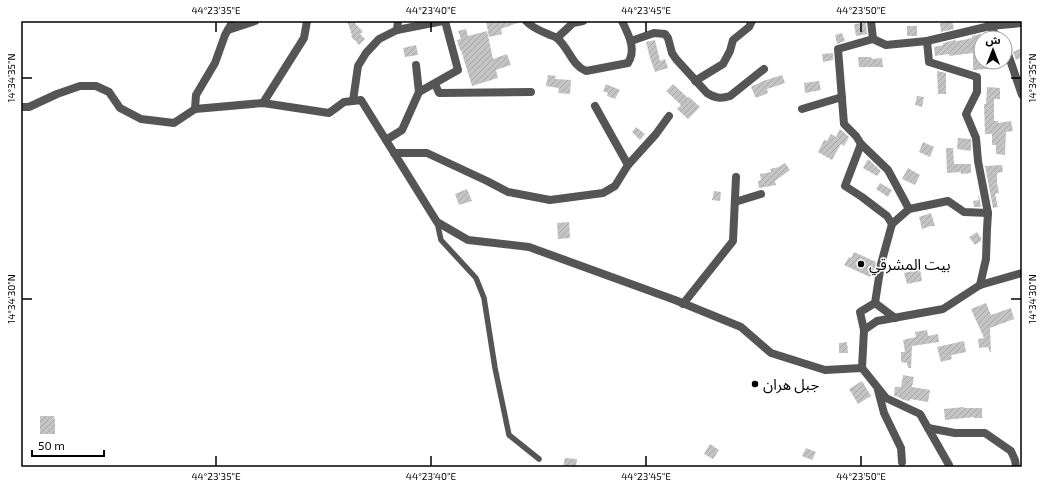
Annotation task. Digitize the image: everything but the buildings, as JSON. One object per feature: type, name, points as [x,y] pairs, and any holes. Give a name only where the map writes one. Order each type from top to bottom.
[{"type":"street","points":[[195,109],[196,95],[215,63],[225,35],[233,21]]},
{"type":"street","points":[[228,30],[255,21]]},
{"type":"street","points":[[263,103],[304,38],[307,21]]},
{"type":"street","points":[[397,30],[398,21]]},
{"type":"street","points":[[353,101],[358,66],[362,58],[379,39],[397,30],[444,21],[458,70],[419,92]]},
{"type":"street","points":[[526,21],[530,26],[557,38],[577,66],[586,71],[628,63],[631,59],[631,41],[622,21]]},
{"type":"street","points":[[557,38],[573,23],[583,21]]},
{"type":"street","points":[[695,81],[723,64],[730,51],[733,40],[749,27],[752,21]]},
{"type":"street","points":[[871,21],[873,39]]},
{"type":"street","points":[[909,209],[888,170],[861,144],[856,136],[844,124],[838,49],[873,39],[886,44],[927,41],[989,24],[1022,23]]},
{"type":"street","points":[[631,41],[654,33],[665,34],[668,38],[672,53],[676,59],[695,81],[707,93],[714,97],[725,98],[730,96],[764,70]]},
{"type":"street","points":[[927,41],[929,62],[976,77],[977,92],[966,114],[976,138],[978,161],[988,213],[986,259],[980,285]]},
{"type":"street","points":[[386,140],[402,130],[419,92],[416,64]]},
{"type":"street","points":[[1013,67],[1022,95]]},
{"type":"street","points":[[435,84],[439,93],[531,92]]},
{"type":"street","points":[[21,107],[29,107],[57,94],[80,86],[96,86],[109,92],[120,108],[141,119],[174,123],[195,109],[263,103],[329,113],[344,102],[361,100],[437,222],[468,240],[529,247],[683,304],[741,327],[771,353],[825,370],[862,368]]},
{"type":"street","points":[[802,110],[842,97]]},
{"type":"street","points":[[595,106],[628,165]]},
{"type":"street","points":[[394,153],[427,153],[488,181],[508,192],[550,200],[603,193],[615,186],[628,165],[656,134],[669,116]]},
{"type":"street","points":[[861,144],[845,186],[887,216],[892,224]]},
{"type":"street","points":[[683,304],[733,241],[736,177]]},
{"type":"street","points":[[735,202],[760,194]]},
{"type":"street","points":[[875,303],[881,264],[892,224],[909,209],[948,201],[964,212],[988,213]]},
{"type":"street","points":[[864,330],[878,321],[943,310],[980,285],[1022,273]]},
{"type":"street","points":[[875,303],[895,318]]},
{"type":"street","points":[[875,303],[860,312],[864,330],[862,368],[886,398],[920,414],[948,464]]},
{"type":"street","points":[[876,386],[884,413],[901,448],[902,462]]},
{"type":"street","points":[[928,428],[954,433],[985,433],[1011,450],[1016,467]]},
{"type":"lane","points":[[437,222],[441,240],[476,278],[484,298],[495,368],[509,435],[539,459]]},
{"type":"place","name":"بيت المشرقي","points":[[861,264]]},
{"type":"place","name":"جبل هران","points":[[755,384]]}]
